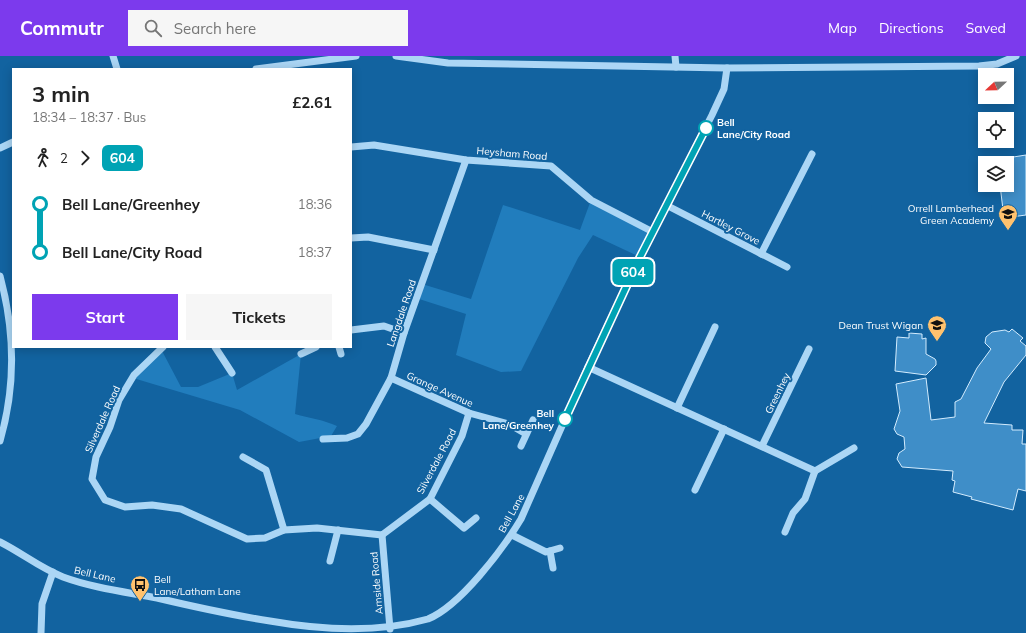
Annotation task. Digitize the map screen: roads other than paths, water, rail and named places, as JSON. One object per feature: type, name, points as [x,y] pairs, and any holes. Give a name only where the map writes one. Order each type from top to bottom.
[{"type":"street","points":[[113,56],[117,68]]},
{"type":"street","points":[[264,68],[356,56]]},
{"type":"street","points":[[396,56],[448,63],[728,68],[978,66],[997,64],[1016,56]]},
{"type":"street","points":[[675,56],[676,67]]},
{"type":"street","name":"Bell Lane","points":[[0,542],[53,572],[76,581],[248,618],[293,625],[348,631],[390,629],[428,619],[447,608],[478,576],[512,535],[528,504],[588,367],[724,89],[728,68]]},
{"type":"street","points":[[0,148],[12,142]]},
{"type":"street","name":"Heysham Road","points":[[352,147],[374,145],[466,160],[551,166],[591,200],[653,232]]},
{"type":"street","points":[[762,254],[812,154]]},
{"type":"street","name":"Langdale Road","points":[[323,439],[346,438],[358,434],[366,424],[391,378],[404,333],[466,160]]},
{"type":"street","name":"Hartley Grove","points":[[666,205],[787,266]]},
{"type":"street","points":[[352,238],[368,237],[434,250]]},
{"type":"street","points":[[0,276],[10,301],[12,338],[12,367],[9,404],[0,440]]},
{"type":"street","points":[[352,330],[384,326],[404,333]]},
{"type":"street","points":[[677,408],[715,327]]},
{"type":"street","name":"Silverdale Road","points":[[162,348],[134,375],[119,400],[110,427],[96,457],[92,479],[105,500],[125,507],[152,505],[181,509],[247,539],[265,538],[284,530],[317,528],[382,535],[430,499],[462,436],[469,413]]},
{"type":"street","points":[[216,348],[232,373]]},
{"type":"street","points":[[301,354],[314,348]]},
{"type":"street","name":"Greenhey","points":[[762,446],[809,349]]},
{"type":"street","points":[[588,367],[815,471]]},
{"type":"street","name":"Grange Avenue","points":[[391,378],[469,413],[509,424],[526,434]]},
{"type":"street","points":[[521,446],[533,420]]},
{"type":"street","points":[[695,490],[724,429]]},
{"type":"street","points":[[785,532],[793,513],[805,499],[815,471],[854,448]]},
{"type":"street","points":[[243,457],[266,470],[284,530]]},
{"type":"street","points":[[430,499],[464,528],[476,518]]},
{"type":"street","points":[[330,561],[338,530]]},
{"type":"street","name":"Arnside Road","points":[[382,535],[390,629]]},
{"type":"street","points":[[512,535],[546,552],[560,548]]},
{"type":"street","points":[[550,551],[553,568]]},
{"type":"street","points":[[41,633],[42,604],[53,572]]},
{"type":"place","name":"Bell Lane/City Road","points":[[706,128]]},
{"type":"place","name":"Orrell Lamberhead Green Academy","points":[[1008,231]]},
{"type":"place","name":"Dean Trust Wigan","points":[[937,342]]},
{"type":"place","name":"Bell Lane/Greenhey","points":[[565,419]]},
{"type":"place","name":"Bell Lane/Latham Lane","points":[[140,602]]}]
